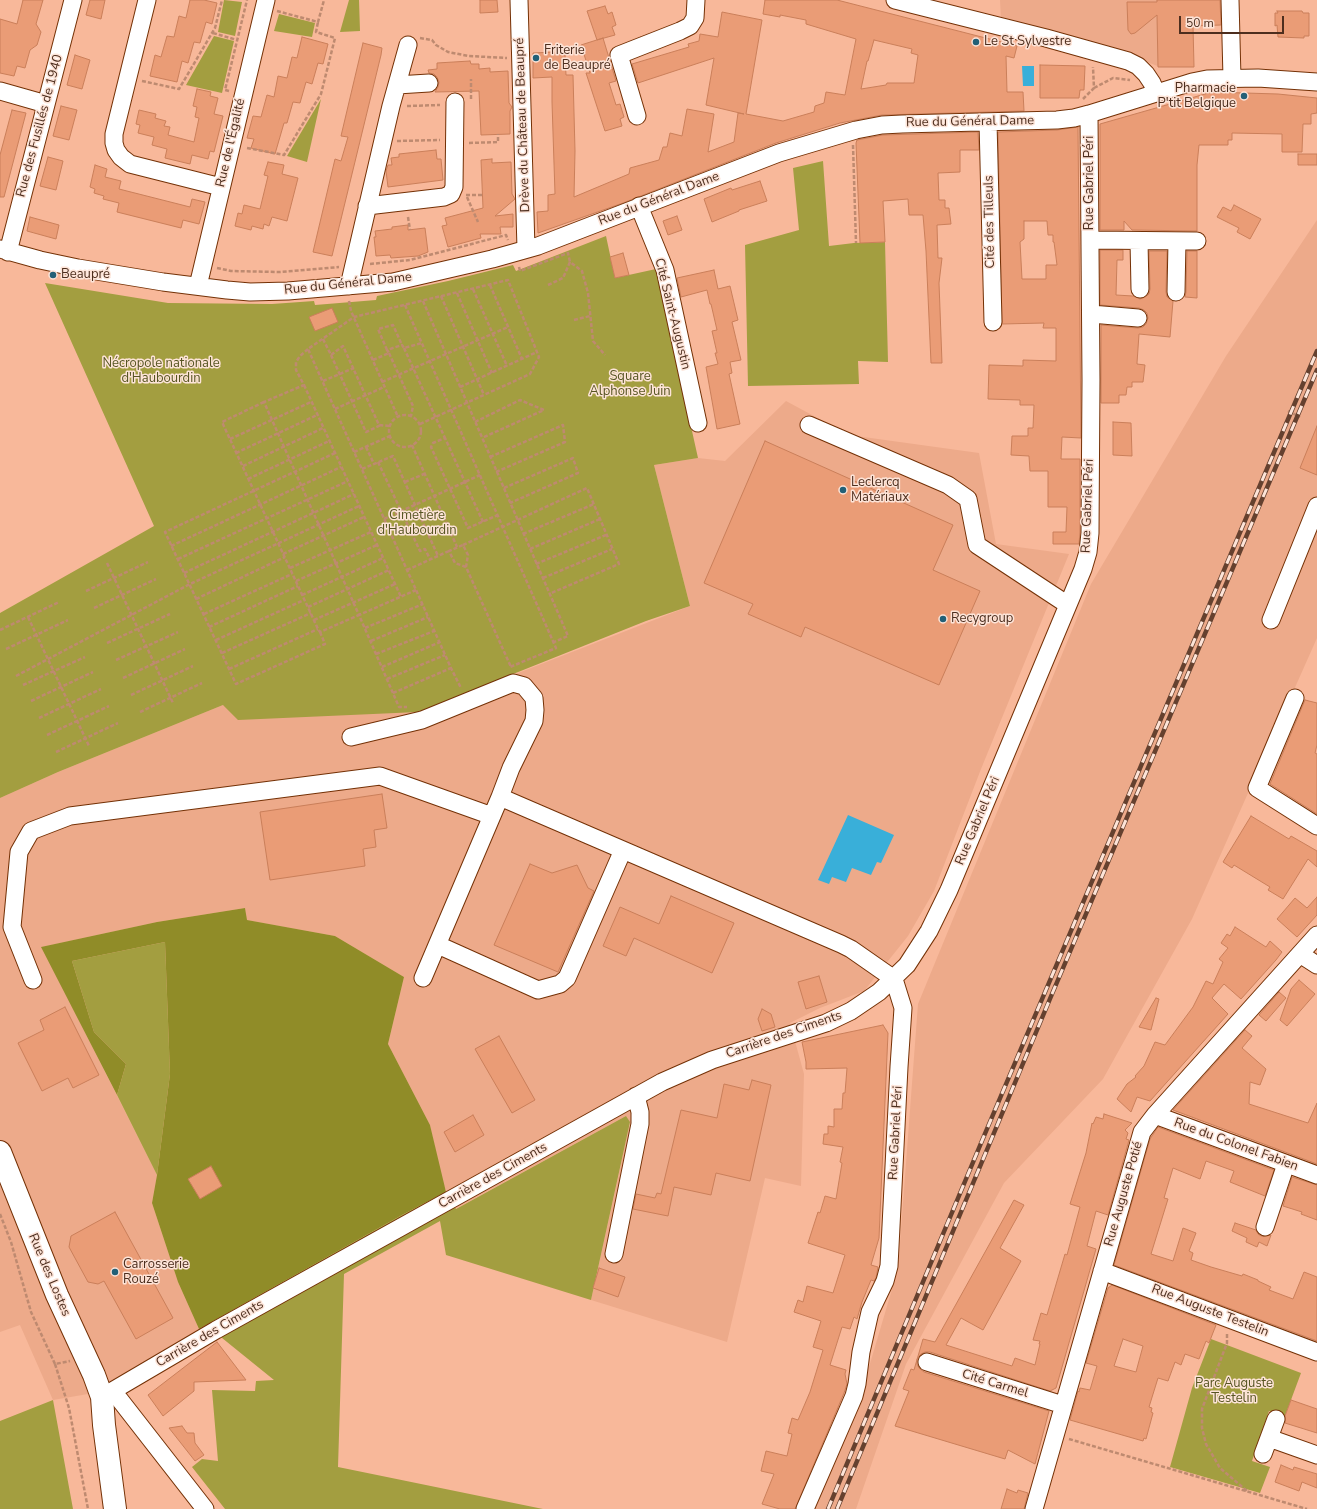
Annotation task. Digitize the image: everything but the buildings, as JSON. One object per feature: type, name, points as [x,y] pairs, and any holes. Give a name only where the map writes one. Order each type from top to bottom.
[{"type":"main road","name":"Rue des Lostes","points":[[0,1152],[54,1290],[87,1361],[107,1394]]},
{"type":"main road","points":[[107,1394],[104,1425],[115,1509]]},
{"type":"street","name":"Rue des Fusillés de 1940","points":[[4,250],[46,104],[72,0]]},
{"type":"street","points":[[147,0],[114,134],[114,143],[120,157],[130,164],[221,187]]},
{"type":"street","name":"Drève du Château de Beaupré","points":[[519,0],[521,59],[520,251]]},
{"type":"street","points":[[637,116],[619,55],[690,26],[695,18],[696,0]]},
{"type":"street","points":[[895,0],[912,2],[1092,50],[1133,63],[1141,69],[1153,86]]},
{"type":"street","name":"Rue de l'Égalité","points":[[198,286],[265,2]]},
{"type":"street","points":[[1230,2],[1232,78]]},
{"type":"street","points":[[349,286],[391,106],[408,45]]},
{"type":"street","name":"Rue du Général Dame","points":[[4,250],[53,264],[150,280],[227,290],[270,292],[404,280],[461,267],[520,251],[779,153],[852,131],[882,125],[1057,120],[1082,116],[1153,86],[1200,80],[1258,78],[1317,82]]},
{"type":"street","points":[[397,85],[429,83]]},
{"type":"street","points":[[0,91],[46,104]]},
{"type":"street","points":[[454,104],[454,187],[459,193]]},
{"type":"street","name":"Rue Gabriel Péri","points":[[805,1509],[847,1408],[854,1396],[868,1320],[888,1273],[898,1067],[903,1008],[894,978],[914,954],[929,931],[942,905],[1086,561],[1089,542],[1091,314],[1090,240],[1082,116]]},
{"type":"street","name":"Cité des Tilleuls","points":[[988,122],[993,322]]},
{"type":"street","points":[[367,206],[444,197],[459,193]]},
{"type":"street","name":"Cité Saint-Augustin","points":[[639,206],[665,270],[698,423]]},
{"type":"street","points":[[1090,240],[1197,241]]},
{"type":"street","points":[[1139,241],[1140,289]]},
{"type":"street","points":[[1176,292],[1177,241]]},
{"type":"street","points":[[1091,314],[1138,318]]},
{"type":"street","points":[[809,425],[948,485],[968,499],[977,545],[1068,605]]},
{"type":"street","points":[[1271,620],[1317,506]]},
{"type":"street","points":[[351,737],[422,720],[513,683],[524,686],[534,698],[534,721],[511,768],[423,978]]},
{"type":"street","points":[[1295,698],[1257,788],[1317,826]]},
{"type":"street","points":[[33,980],[12,927],[19,852],[31,831],[70,816],[380,776],[492,816]]},
{"type":"street","points":[[500,797],[841,944],[894,978]]},
{"type":"street","points":[[438,945],[538,990],[560,984],[567,978],[622,850]]},
{"type":"street","name":"Rue Auguste Potié","points":[[1034,1509],[1142,1132],[1155,1115],[1317,936]]},
{"type":"street","points":[[1300,954],[1317,965]]},
{"type":"street","name":"Carrière des Ciments","points":[[107,1394],[216,1330],[636,1096],[694,1066],[834,1019],[851,1011],[870,999],[894,978]]},
{"type":"street","points":[[614,1254],[640,1124],[640,1112],[636,1096]]},
{"type":"street","name":"Rue du Colonel Fabien","points":[[1155,1115],[1317,1175]]},
{"type":"street","points":[[1265,1227],[1286,1164]]},
{"type":"street","name":"Rue Auguste Testelin","points":[[1102,1270],[1317,1352]]},
{"type":"street","name":"Cité Carmel","points":[[927,1362],[1063,1405]]},
{"type":"street","name":"Rue des Lostes","points":[[107,1394],[205,1509]]},
{"type":"street","points":[[1276,1419],[1266,1446],[1317,1454]]},
{"type":"path","points":[[128,79],[179,89],[213,33],[222,0]]},
{"type":"path","points":[[247,0],[265,2],[280,12],[318,22]]},
{"type":"path","points":[[245,148],[284,155],[321,94],[335,38],[316,32],[324,0]]},
{"type":"path","points":[[213,33],[237,40]]},
{"type":"path","points":[[408,45],[407,39],[417,37],[432,40],[436,45],[448,52],[469,56],[521,59]]},
{"type":"path","points":[[1092,50],[1094,88]]},
{"type":"path","points":[[1082,116],[1078,104],[1094,88],[1114,78],[1138,81],[1153,86]]},
{"type":"path","points":[[391,106],[454,104]]},
{"type":"path","points":[[852,131],[856,243]]},
{"type":"path","points":[[459,193],[482,195]]},
{"type":"path","points":[[459,193],[478,222]]},
{"type":"path","points":[[202,266],[231,271],[280,272],[354,266],[410,260],[506,235],[520,251],[520,271],[568,253],[570,262],[563,278],[548,285]]},
{"type":"path","points":[[570,262],[582,271],[588,293],[593,341],[605,354]]},
{"type":"path","points":[[401,597],[296,370],[296,362],[308,349],[354,317],[508,280],[539,356],[530,374],[420,424]]},
{"type":"path","points":[[490,285],[522,359]]},
{"type":"path","points":[[349,286],[350,302],[354,317],[398,417]]},
{"type":"path","points":[[473,289],[507,366]]},
{"type":"path","points":[[457,293],[492,372]]},
{"type":"path","points":[[441,296],[484,395]]},
{"type":"path","points":[[423,301],[568,636],[554,642]]},
{"type":"path","points":[[405,305],[556,648],[504,670]]},
{"type":"path","points":[[574,320],[590,316]]},
{"type":"path","points":[[411,416],[413,406],[378,329],[393,325],[483,522]]},
{"type":"path","points":[[382,382],[508,327]]},
{"type":"path","points":[[323,339],[366,432],[381,425],[390,426]]},
{"type":"path","points":[[404,348],[422,343]]},
{"type":"path","points":[[387,350],[402,345]]},
{"type":"path","points":[[331,355],[344,346],[381,425]]},
{"type":"path","points":[[308,349],[460,688],[468,685]]},
{"type":"path","points":[[460,387],[537,352]]},
{"type":"path","points":[[373,360],[389,353]]},
{"type":"path","points":[[323,381],[354,368]]},
{"type":"path","points":[[304,385],[222,422],[243,466],[248,478],[254,491],[260,505],[273,531],[304,600],[308,606],[325,644],[236,684],[165,532],[254,491],[295,472],[335,453]]},
{"type":"path","points":[[335,409],[384,387]]},
{"type":"path","points":[[475,422],[520,400],[544,410],[482,438]]},
{"type":"path","points":[[264,402],[360,615],[399,707],[407,707]]},
{"type":"path","points":[[230,439],[311,402]]},
{"type":"path","points":[[1288,411],[1300,417]]},
{"type":"path","points":[[236,453],[317,415]]},
{"type":"path","points":[[406,415],[411,416],[420,424],[420,438],[412,445],[401,446],[393,441],[390,436],[390,426],[392,421],[398,417],[406,415]]},
{"type":"path","points":[[490,456],[563,425],[565,442],[496,472]]},
{"type":"path","points":[[243,466],[323,428]]},
{"type":"path","points":[[354,452],[390,436]]},
{"type":"path","points":[[445,438],[433,443],[431,447],[468,528],[498,515]]},
{"type":"path","points":[[248,478],[329,441]]},
{"type":"path","points":[[412,445],[457,547]]},
{"type":"path","points":[[366,447],[374,464]]},
{"type":"path","points":[[362,469],[393,456],[438,556]]},
{"type":"path","points":[[504,488],[573,458],[578,473],[510,503]]},
{"type":"path","points":[[378,462],[420,551],[425,549],[430,559]]},
{"type":"path","points":[[171,546],[341,467]]},
{"type":"path","points":[[405,482],[424,474]]},
{"type":"path","points":[[384,519],[480,475]]},
{"type":"path","points":[[178,560],[348,481]]},
{"type":"path","points":[[407,570],[587,488],[619,564],[549,594]]},
{"type":"path","points":[[184,573],[354,494]]},
{"type":"path","points":[[523,534],[594,504]]},
{"type":"path","points":[[16,676],[190,584],[359,506]]},
{"type":"path","points":[[283,554],[364,517]]},
{"type":"path","points":[[530,548],[600,520]]},
{"type":"path","points":[[290,568],[371,532]]},
{"type":"path","points":[[536,564],[606,534]]},
{"type":"path","points":[[463,544],[468,555],[466,567],[511,667]]},
{"type":"path","points":[[296,581],[377,545]]},
{"type":"path","points":[[542,578],[612,549]]},
{"type":"path","points":[[449,551],[455,563],[466,567]]},
{"type":"path","points":[[196,599],[285,558]]},
{"type":"path","points":[[302,595],[383,558]]},
{"type":"path","points":[[86,591],[148,562]]},
{"type":"path","points":[[107,563],[173,703]]},
{"type":"path","points":[[308,606],[389,570]]},
{"type":"path","points":[[204,614],[292,574]]},
{"type":"path","points":[[94,608],[156,579]]},
{"type":"path","points":[[314,620],[395,584]]},
{"type":"path","points":[[209,626],[298,586]]},
{"type":"path","points":[[320,632],[416,590]]},
{"type":"path","points":[[216,640],[304,600]]},
{"type":"path","points":[[0,630],[59,602]]},
{"type":"path","points":[[365,628],[423,604]]},
{"type":"path","points":[[222,653],[311,613]]},
{"type":"path","points":[[107,643],[170,614]]},
{"type":"path","points":[[28,617],[89,746]]},
{"type":"path","points":[[371,641],[428,617]]},
{"type":"path","points":[[6,649],[68,620]]},
{"type":"path","points":[[229,669],[318,629]]},
{"type":"path","points":[[376,654],[434,631]]},
{"type":"path","points":[[116,660],[178,632]]},
{"type":"path","points":[[382,667],[440,642]]},
{"type":"path","points":[[123,678],[185,649]]},
{"type":"path","points":[[387,679],[445,655]]},
{"type":"path","points":[[23,685],[85,656]]},
{"type":"path","points":[[131,695],[193,666]]},
{"type":"path","points":[[393,693],[451,668]]},
{"type":"path","points":[[31,701],[93,672]]},
{"type":"path","points":[[140,712],[202,683]]},
{"type":"path","points":[[38,718],[101,689]]},
{"type":"path","points":[[47,734],[109,706]]},
{"type":"path","points":[[56,752],[118,724]]},
{"type":"path","points":[[0,1214],[11,1242],[31,1312],[55,1364],[69,1408],[88,1509]]},
{"type":"path","points":[[1225,1316],[1227,1343],[1202,1409],[1202,1428],[1206,1444],[1220,1468],[1249,1492]]},
{"type":"path","points":[[55,1364],[72,1361],[87,1361]]},
{"type":"path","points":[[1055,1435],[1307,1509]]},
{"type":"shaded area","points":[[1000,0],[1158,0],[1160,67],[1105,46],[1001,19]]},
{"type":"shaded area","points":[[1317,220],[1317,638],[1192,919],[1103,1079],[1004,1183],[906,1364],[856,1509],[810,1509],[869,1367],[898,1269],[918,1004],[1091,584],[1226,356]]},
{"type":"shaded area","points":[[786,401],[849,435],[979,453],[996,544],[1069,554],[981,769],[934,891],[908,936],[864,991],[820,1008],[790,1023],[804,1074],[801,1186],[765,1178],[727,1342],[591,1300],[630,1123],[626,1116],[455,1209],[443,1184],[430,1125],[388,1044],[404,977],[335,936],[246,920],[245,908],[157,922],[42,947],[157,1175],[152,1203],[178,1282],[199,1329],[88,1394],[53,1400],[20,1325],[0,1332],[0,798],[58,772],[223,705],[418,712],[690,606],[654,465],[698,458],[725,461]]},
{"type":"shaded area","points":[[245,908],[247,920],[335,936],[404,977],[388,1044],[430,1125],[446,1192],[402,1215],[199,1329],[178,1282],[152,1203],[170,1074],[165,942],[72,961],[94,1032],[126,1064],[117,1095],[41,947],[157,922]]},
{"type":"green space","points":[[224,0],[242,2],[235,36],[218,32]]},
{"type":"green space","points":[[349,0],[359,0],[360,31],[340,32]]},
{"type":"green space","points":[[279,14],[315,23],[312,37],[274,31]]},
{"type":"green space","points":[[214,36],[234,41],[222,93],[186,85]]},
{"type":"green space","points":[[321,99],[307,162],[287,156]]},
{"type":"green space","points":[[823,161],[829,246],[854,243],[885,242],[888,362],[858,361],[859,384],[748,386],[745,245],[799,230],[793,168]]},
{"type":"green space","name":"Cimetière d'Haubourdin","points":[[606,236],[615,278],[656,269],[698,458],[654,465],[690,606],[646,621],[418,712],[238,720],[223,705],[58,772],[0,798],[0,613],[154,526],[45,283],[168,303],[272,304],[314,301],[315,305],[376,300],[377,296],[513,265],[516,271]]},
{"type":"green space","points":[[165,942],[170,1074],[157,1175],[117,1095],[126,1064],[94,1032],[72,961]]},
{"type":"green space","points":[[626,1116],[630,1122],[591,1300],[446,1255],[440,1221],[344,1274],[338,1467],[543,1509],[225,1509],[192,1467],[202,1459],[218,1461],[212,1390],[255,1391],[256,1381],[274,1380],[206,1325],[402,1215],[446,1192],[456,1209]]},
{"type":"green space","name":"Parc Auguste Testelin","points":[[1211,1339],[1301,1373],[1285,1416],[1269,1411],[1252,1461],[1270,1467],[1260,1493],[1170,1467],[1192,1388]]},
{"type":"green space","points":[[53,1400],[73,1509],[0,1509],[0,1421]]},
{"type":"water","points":[[1022,66],[1034,66],[1034,86],[1023,86]]},
{"type":"water","points":[[848,815],[894,835],[881,863],[877,862],[871,875],[852,868],[846,882],[832,877],[829,884],[818,880]]},
{"type":"railway","points":[[828,1509],[984,1136],[1317,351]]},
{"type":"railway","points":[[837,1509],[1052,994],[1317,370]]},
{"type":"place","name":"Le St Sylvestre","points":[[976,42]]},
{"type":"place","name":"Friterie de Beaupré","points":[[536,58]]},
{"type":"place","name":"Pharmacie P'tit Belgique","points":[[1244,96]]},
{"type":"place","name":"Beaupré","points":[[53,275]]},
{"type":"place","name":"Leclercq Matériaux","points":[[843,490]]},
{"type":"place","name":"Recygroup","points":[[943,619]]},
{"type":"place","name":"Carrosserie Rouzé","points":[[115,1272]]},
{"type":"park label","name":"Nécropole nationale d'Haubourdin","points":[[161,372]]},
{"type":"park label","name":"Square Alphonse Juin","points":[[630,384]]}]
